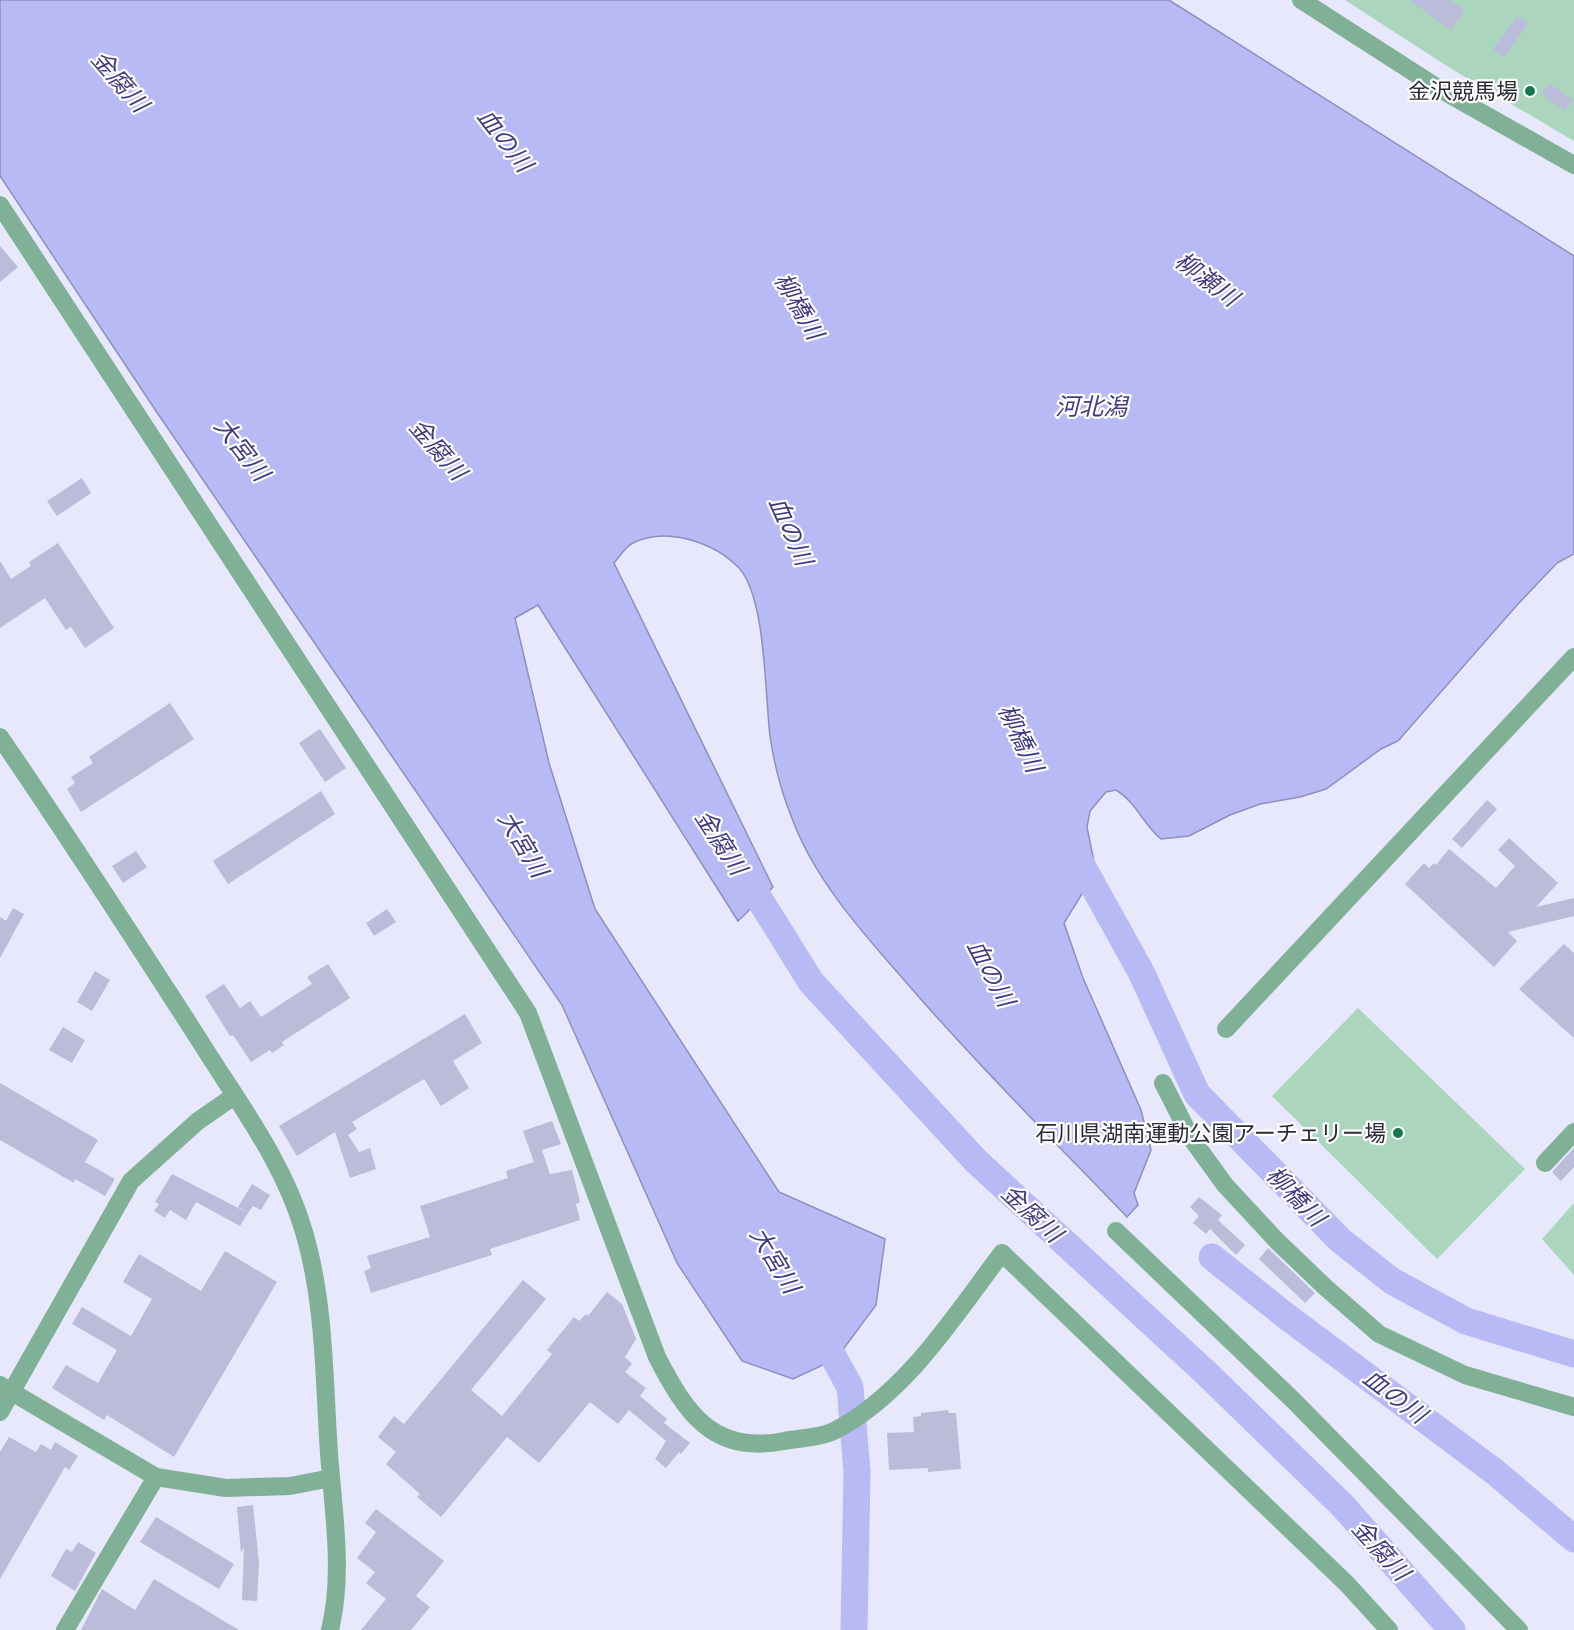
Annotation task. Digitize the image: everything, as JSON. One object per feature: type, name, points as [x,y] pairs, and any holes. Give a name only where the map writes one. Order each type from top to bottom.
[{"type":"street","points":[[1301,0],[1438,88],[1574,165]]},
{"type":"street","points":[[0,206],[528,1013],[657,1357],[675,1393],[701,1425],[733,1440],[771,1444],[832,1432],[872,1404],[899,1380],[941,1334],[1002,1253],[1347,1584],[1389,1630]]},
{"type":"street","points":[[1226,1029],[1574,657]]},
{"type":"street","points":[[0,737],[141,949],[270,1151],[289,1188],[305,1234],[316,1292],[331,1478],[336,1577],[330,1630]]},
{"type":"street","points":[[1163,1083],[1191,1138],[1225,1185],[1300,1264],[1380,1334],[1465,1376],[1574,1407]]},
{"type":"street","points":[[0,1412],[6,1388],[131,1181],[198,1120],[234,1096]]},
{"type":"street","points":[[1545,1163],[1574,1132]]},
{"type":"street","points":[[1116,1231],[1293,1400],[1519,1630]]},
{"type":"street","points":[[6,1388],[156,1477],[226,1488],[290,1486],[331,1478]]},
{"type":"street","points":[[65,1630],[156,1477]]},
{"type":"green space","name":"金沢競馬場","points":[[1345,0],[1574,0],[1574,141],[1450,68]]},
{"type":"green space","name":"石川県湖南運動公園アーチェリー場","points":[[1358,1008],[1525,1169],[1437,1259],[1272,1096]]},
{"type":"green space","points":[[1574,1203],[1574,1275],[1542,1239]]},
{"type":"water","name":"河北潟","points":[[0,0],[1169,0],[1574,256],[1574,554],[1557,563],[1518,604],[1398,741],[1381,749],[1326,789],[1300,797],[1260,804],[1230,815],[1189,836],[1161,839],[1129,801],[1116,790],[1106,792],[1090,811],[1087,827],[1096,871],[1064,923],[1083,978],[1141,1110],[1151,1150],[1134,1193],[1138,1205],[1127,1217],[931,1011],[856,924],[814,864],[793,821],[776,768],[770,736],[763,648],[755,601],[748,582],[739,568],[717,551],[704,545],[690,540],[661,536],[646,538],[630,544],[614,563],[773,887],[738,921],[538,605],[515,618],[549,763],[595,909],[779,1192],[885,1239],[876,1305],[836,1359],[793,1379],[742,1361],[677,1263],[562,1005],[156,411],[0,176]]},
{"type":"building","points":[[1409,0],[1450,0],[1465,10],[1451,30]]},
{"type":"building","points":[[1517,16],[1528,24],[1504,57],[1493,50]]},
{"type":"building","points":[[1549,83],[1573,100],[1565,111],[1541,94]]},
{"type":"building","points":[[0,246],[18,267],[0,282]]},
{"type":"building","points":[[82,478],[91,493],[57,516],[47,501]]},
{"type":"building","points":[[58,543],[114,628],[85,648],[71,627],[66,630],[45,598],[0,628],[0,561],[11,579],[31,566],[29,562]]},
{"type":"building","points":[[170,703],[194,739],[81,812],[67,789],[75,783],[71,777],[93,763],[89,757]]},
{"type":"building","points":[[320,729],[346,768],[325,782],[299,743]]},
{"type":"building","points":[[321,791],[335,814],[228,884],[213,861]]},
{"type":"building","points":[[1487,800],[1497,809],[1462,848],[1452,839]]},
{"type":"building","points":[[1509,838],[1558,883],[1536,907],[1574,898],[1574,916],[1508,932],[1517,941],[1494,967],[1405,884],[1424,863],[1429,868],[1434,863],[1436,865],[1449,849],[1496,888],[1515,866],[1498,850]]},
{"type":"building","points":[[136,851],[147,867],[123,883],[112,866]]},
{"type":"building","points":[[13,908],[24,914],[0,958],[0,917],[6,921]]},
{"type":"building","points":[[387,909],[396,922],[374,936],[366,923]]},
{"type":"building","points":[[1564,944],[1574,953],[1574,1038],[1519,989]]},
{"type":"building","points":[[328,964],[350,998],[282,1042],[284,1045],[272,1053],[270,1050],[251,1062],[233,1035],[230,1036],[205,996],[224,984],[240,1008],[250,1001],[261,1017],[312,984],[307,977]]},
{"type":"building","points":[[95,971],[110,980],[92,1011],[77,1002]]},
{"type":"building","points":[[465,1014],[482,1043],[453,1061],[469,1088],[441,1106],[424,1079],[352,1122],[357,1129],[348,1135],[359,1152],[370,1148],[376,1169],[350,1178],[335,1132],[297,1156],[279,1126]]},
{"type":"building","points":[[63,1027],[85,1040],[72,1063],[49,1050]]},
{"type":"building","points":[[0,1083],[98,1140],[85,1162],[115,1179],[105,1196],[75,1179],[74,1183],[0,1140]]},
{"type":"building","points":[[552,1121],[561,1144],[542,1150],[550,1174],[572,1170],[580,1202],[576,1204],[580,1220],[490,1249],[492,1255],[371,1293],[364,1271],[371,1268],[367,1256],[430,1237],[420,1206],[508,1178],[506,1171],[534,1162],[523,1131]]},
{"type":"building","points":[[1574,1148],[1574,1167],[1561,1181],[1552,1172]]},
{"type":"building","points":[[172,1174],[248,1213],[240,1226],[196,1202],[186,1220],[170,1210],[165,1218],[154,1211],[159,1204],[155,1202]]},
{"type":"building","points":[[252,1184],[270,1195],[261,1210],[253,1206],[248,1213],[238,1207]]},
{"type":"building","points":[[1199,1197],[1222,1215],[1218,1220],[1245,1245],[1236,1255],[1210,1229],[1206,1234],[1193,1223],[1199,1216],[1190,1207]]},
{"type":"building","points":[[1268,1248],[1315,1293],[1305,1303],[1259,1259]]},
{"type":"building","points":[[225,1251],[277,1282],[174,1457],[107,1415],[104,1420],[52,1388],[66,1365],[98,1383],[117,1350],[72,1324],[82,1307],[131,1336],[152,1299],[123,1282],[139,1254],[201,1291]]},
{"type":"building","points":[[523,1280],[546,1299],[471,1390],[502,1416],[552,1354],[547,1350],[574,1317],[579,1321],[586,1314],[588,1316],[607,1292],[622,1304],[636,1339],[625,1357],[632,1364],[625,1372],[646,1388],[640,1396],[667,1419],[664,1423],[690,1443],[666,1468],[655,1459],[666,1441],[629,1410],[618,1424],[590,1402],[539,1463],[507,1437],[441,1517],[417,1497],[420,1494],[386,1464],[396,1452],[378,1437],[394,1416],[404,1424]]},
{"type":"building","points":[[948,1410],[949,1413],[956,1413],[961,1469],[928,1472],[928,1468],[889,1470],[887,1433],[914,1432],[913,1417],[921,1416],[921,1413]]},
{"type":"building","points":[[9,1437],[36,1452],[41,1444],[51,1450],[55,1442],[78,1456],[69,1470],[65,1467],[0,1579],[0,1452]]},
{"type":"building","points":[[253,1505],[259,1563],[257,1601],[242,1600],[244,1547],[241,1553],[237,1507]]},
{"type":"building","points":[[376,1509],[444,1561],[416,1596],[430,1607],[411,1630],[361,1630],[386,1599],[366,1583],[375,1572],[357,1558],[376,1532],[365,1523]]},
{"type":"building","points":[[156,1517],[234,1564],[219,1589],[140,1542]]},
{"type":"building","points":[[78,1542],[96,1553],[75,1591],[51,1576],[66,1549],[72,1552]]},
{"type":"building","points":[[154,1579],[239,1630],[81,1630],[102,1589],[135,1610]]},
{"type":"waterway","name":"柳橋川","points":[[1074,851],[1141,972],[1197,1094],[1340,1240],[1392,1281],[1466,1321],[1574,1354]]},
{"type":"waterway","name":"金腐川","points":[[740,868],[811,982],[976,1161],[1205,1372],[1343,1506],[1452,1630]]},
{"type":"waterway","name":"血の川","points":[[1212,1257],[1286,1316],[1495,1472],[1574,1539]]},
{"type":"waterway","name":"大宮川","points":[[818,1329],[850,1387],[857,1472],[854,1630]]},
{"type":"place","name":"金沢競馬場","points":[[1530,91]]},
{"type":"place","name":"石川県湖南運動公園アーチェリー場","points":[[1398,1133]]},
{"type":"water label","name":"柳瀬川","points":[[1207,279]]}]
